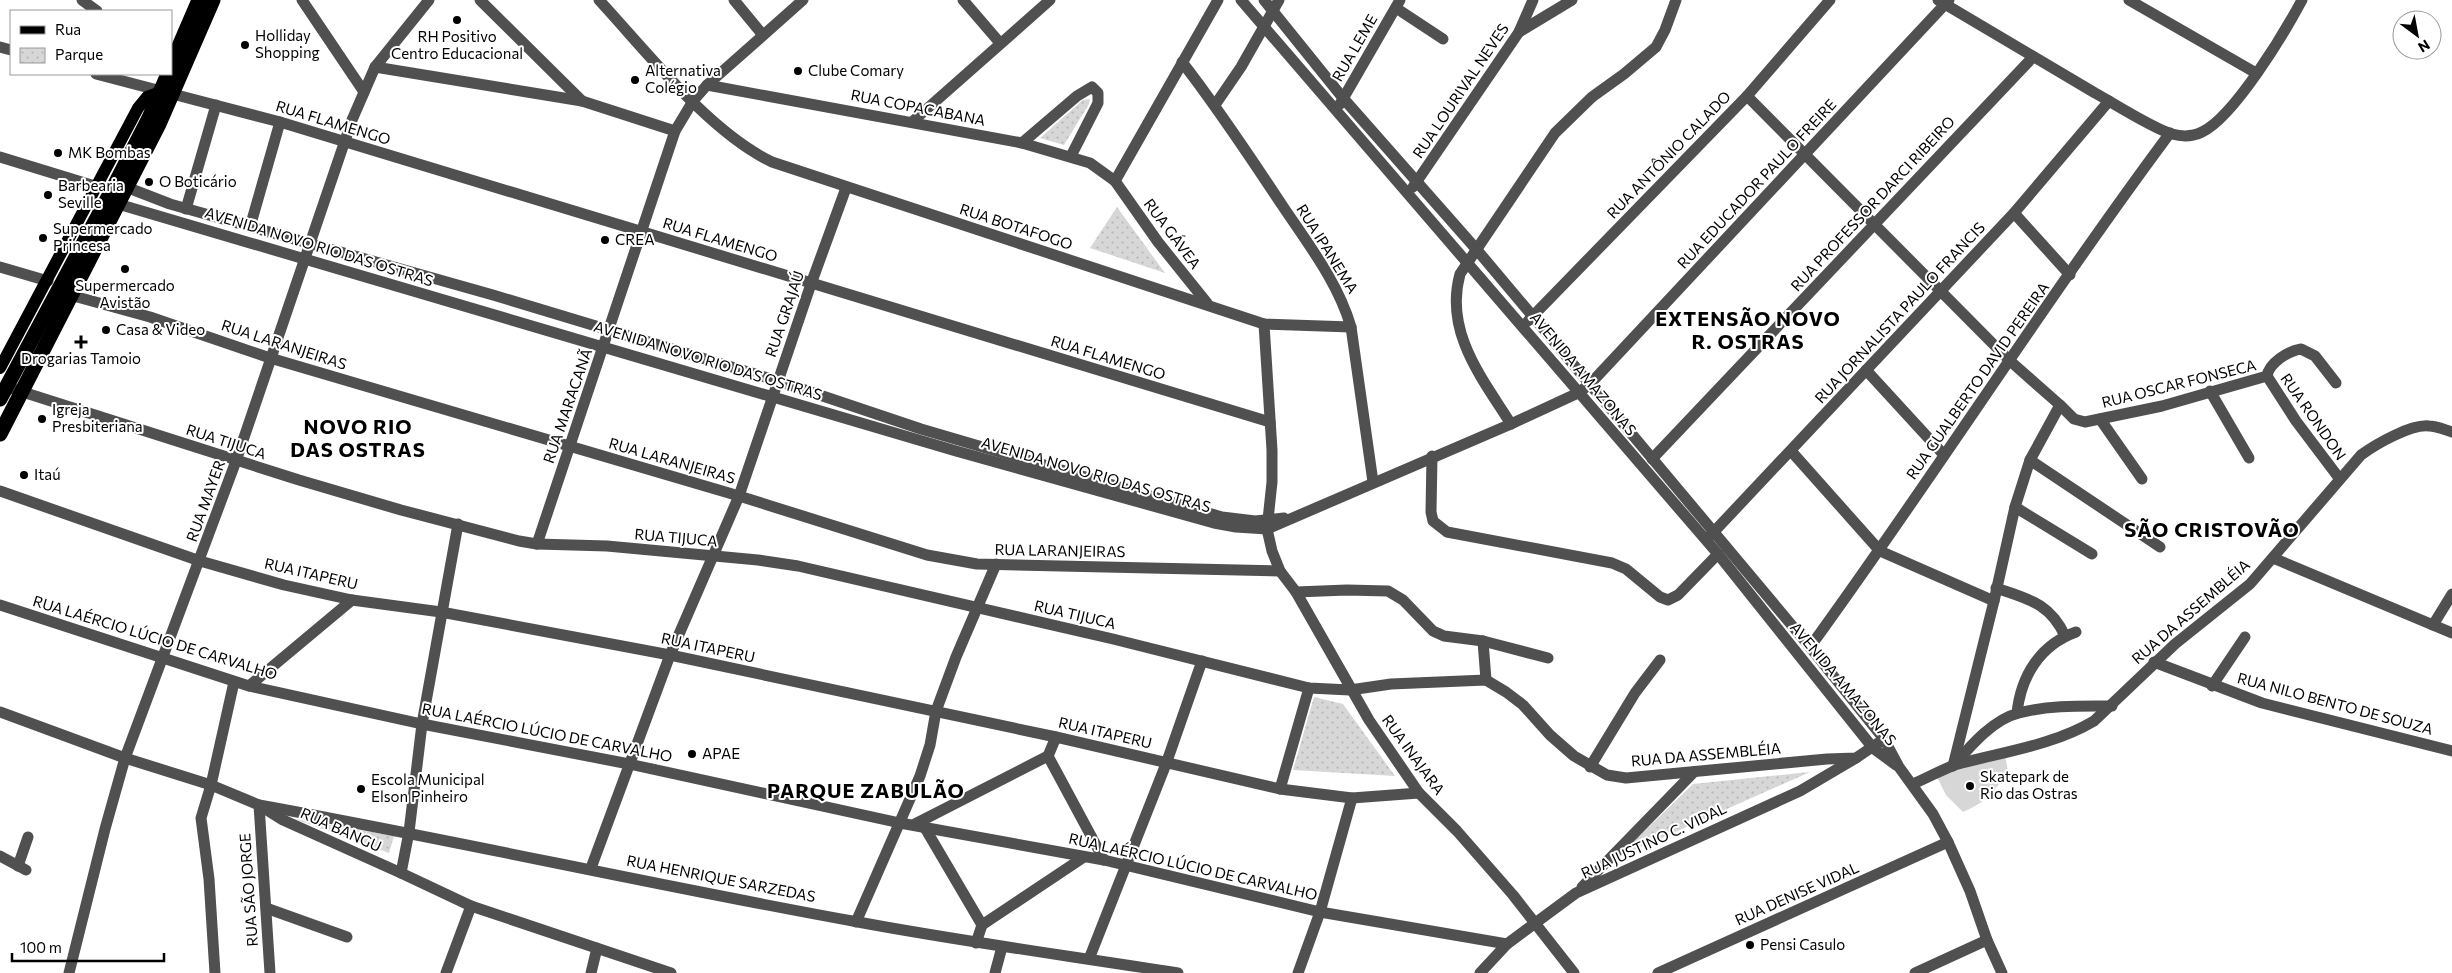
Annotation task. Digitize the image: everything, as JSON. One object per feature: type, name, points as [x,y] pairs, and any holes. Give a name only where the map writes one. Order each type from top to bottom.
[{"type":"highway","points":[[174,65],[199,0]]},
{"type":"highway","points":[[174,65],[213,0]]},
{"type":"highway","points":[[0,434],[118,204],[166,93],[171,75]]},
{"type":"highway","points":[[3,393],[166,93]]},
{"type":"main road","points":[[0,368],[98,187],[138,108],[148,97],[166,93]]},
{"type":"street","points":[[82,0],[95,10]]},
{"type":"street","points":[[302,0],[364,92]]},
{"type":"street","name":"RUA MAYER","points":[[69,973],[104,829],[125,758],[164,658],[236,461],[270,358],[364,92],[375,67],[429,0]]},
{"type":"street","points":[[480,0],[582,101]]},
{"type":"street","name":"RUA BOTAFOGO","points":[[599,0],[693,101],[729,135],[751,152],[772,162],[846,188],[1207,303],[1264,324],[1350,327]]},
{"type":"street","points":[[734,0],[762,34]]},
{"type":"street","name":"RUA MARACANÃ","points":[[537,544],[675,131],[693,101],[707,85],[762,34],[803,0]]},
{"type":"street","points":[[963,0],[1000,43]]},
{"type":"street","points":[[912,122],[1050,0]]},
{"type":"street","points":[[1116,182],[1218,0]]},
{"type":"street","name":"AVENIDA AMAZONAS","points":[[1242,0],[1407,194],[1523,326],[1578,394],[1810,647],[1884,739],[1899,768]]},
{"type":"street","name":"AVENIDA AMAZONAS","points":[[1264,0],[1343,98],[1477,250],[1652,459],[1710,536],[1718,554],[1874,748],[1899,768],[1913,784],[1933,814],[1948,842],[1970,891],[1987,940],[2002,973]]},
{"type":"street","points":[[1215,105],[1264,28],[1279,0]]},
{"type":"street","name":"RUA LOURIVAL NEVES","points":[[1407,194],[1519,32],[1533,0]]},
{"type":"street","points":[[1519,32],[1572,0]]},
{"type":"street","points":[[1511,424],[1472,364],[1462,341],[1456,313],[1456,290],[1460,274],[1555,132],[1592,97],[1624,74],[1656,47],[1666,30],[1676,0]]},
{"type":"street","name":"RUA ANTÔNIO CALADO","points":[[1523,326],[1747,96],[1830,0]]},
{"type":"street","points":[[2129,0],[2256,73]]},
{"type":"street","points":[[1944,2],[2109,101],[2170,133],[2186,137],[2201,133],[2214,125],[2283,36],[2302,0]]},
{"type":"street","name":"RUA EDUCADOR PAULO FREIRE","points":[[1590,384],[1944,2]]},
{"type":"street","points":[[1398,4],[1443,39]]},
{"type":"street","name":"RUA LEME","points":[[1336,110],[1398,4]]},
{"type":"street","name":"RUA PROFESSOR DARCI RIBEIRO","points":[[1652,459],[2033,57]]},
{"type":"street","name":"RUA IPANEMA","points":[[1182,62],[1215,105],[1318,260],[1344,303],[1350,327],[1373,482]]},
{"type":"street","points":[[375,67],[582,101],[675,131]]},
{"type":"street","name":"RUA FLAMENGO","points":[[100,75],[280,122],[1270,422]]},
{"type":"street","name":"RUA COPACABANA","points":[[707,85],[1022,143],[1090,163],[1116,182]]},
{"type":"street","points":[[1022,143],[1077,96],[1092,88],[1098,93],[1098,103],[1071,156]]},
{"type":"street","name":"RUA OSCAR FONSECA","points":[[1747,96],[2009,360],[2074,419],[2085,422],[2162,406],[2267,376]]},
{"type":"street","name":"RUA JORNALISTA PAULO FRANCIS","points":[[1710,536],[2014,213],[2109,101]]},
{"type":"street","points":[[186,208],[216,105]]},
{"type":"street","points":[[250,227],[280,122]]},
{"type":"street","name":"RUA GUALBERTO DAVID PEREIRA","points":[[1810,647],[1880,551],[2009,360],[2170,133]]},
{"type":"street","points":[[0,158],[98,187]]},
{"type":"street","name":"RUA GÁVEA","points":[[1116,182],[1158,242],[1207,303]]},
{"type":"street","name":"AVENIDA NOVO RIO DAS OSTRAS","points":[[126,187],[186,208],[484,292],[778,381],[921,429],[1222,517],[1267,524]]},
{"type":"street","name":"RUA GRAJAÚ","points":[[591,868],[670,656],[739,496],[811,284],[846,188]]},
{"type":"street","name":"AVENIDA NOVO RIO DAS OSTRAS","points":[[118,204],[956,451],[1214,523],[1267,524],[1290,517],[1511,424],[1578,394],[1590,384]]},
{"type":"street","points":[[2014,213],[2070,275]]},
{"type":"street","points":[[0,267],[48,281]]},
{"type":"street","name":"RUA LARANJEIRAS","points":[[70,295],[150,317],[270,358],[739,496],[927,555],[977,564],[1280,571]]},
{"type":"street","points":[[1264,324],[1272,482],[1267,524]]},
{"type":"street","name":"RUA RONDON","points":[[2336,383],[2314,356],[2301,349],[2290,352],[2277,362],[2271,367],[2267,376],[2296,422],[2339,478]]},
{"type":"street","points":[[1866,370],[1944,455]]},
{"type":"street","name":"RUA TIJUCA","points":[[3,393],[23,391],[236,461],[392,507],[537,544],[607,546],[798,566],[1310,688],[1350,690]]},
{"type":"street","points":[[2210,392],[2249,458]]},
{"type":"street","points":[[1953,766],[1994,601],[2014,507],[2030,460],[2060,405]]},
{"type":"street","points":[[2100,419],[2142,479]]},
{"type":"street","name":"RUA DA ASSEMBLÉIA","points":[[1913,784],[1953,766],[2049,741],[2078,730],[2094,721],[2112,706],[2154,662],[2250,584],[2361,454],[2377,443],[2428,425],[2452,432]]},
{"type":"street","points":[[1790,452],[1880,551],[1994,601]]},
{"type":"street","points":[[1432,456],[1431,512],[1433,521],[1439,528],[1456,534],[1612,563],[1626,570],[1660,598],[1668,600],[1689,585],[1718,554]]},
{"type":"street","points":[[2030,460],[2160,547]]},
{"type":"street","name":"RUA ITAPERU","points":[[0,491],[200,560],[284,585],[352,600],[441,612],[670,656],[1056,737],[1280,790],[1352,798],[1419,793]]},
{"type":"street","points":[[2014,507],[2092,554]]},
{"type":"street","points":[[402,873],[410,832],[422,724],[458,524]]},
{"type":"street","name":"RUA INAJARA","points":[[1267,524],[1272,552],[1280,571],[1296,592],[1350,690],[1419,793],[1457,831],[1536,923],[1574,973]]},
{"type":"street","points":[[2273,558],[2452,633]]},
{"type":"street","points":[[856,922],[900,823],[930,745],[936,711],[976,608],[996,564]]},
{"type":"street","points":[[1996,588],[2029,600],[2052,613],[2070,634],[2045,649],[2028,672],[2021,687],[2017,713]]},
{"type":"street","points":[[1296,592],[1348,590],[1388,592],[1403,600],[1433,631],[1444,636],[1483,641],[1548,658]]},
{"type":"street","points":[[2433,625],[2452,594]]},
{"type":"street","points":[[249,686],[352,600]]},
{"type":"street","name":"RUA LAÉRCIO LÚCIO DE CARVALHO","points":[[0,606],[249,686],[422,724],[629,764],[900,823],[1104,860],[1320,912],[1507,944]]},
{"type":"street","points":[[2212,686],[2245,637]]},
{"type":"street","points":[[1350,690],[1391,684],[1486,680],[1483,641]]},
{"type":"street","points":[[1590,767],[1635,693],[1660,660]]},
{"type":"street","points":[[1089,959],[1166,764],[1202,662]]},
{"type":"street","name":"RUA NILO BENTO DE SOUZA","points":[[2154,662],[2212,686],[2262,703],[2452,751]]},
{"type":"street","name":"RUA DA ASSEMBLÉIA","points":[[1486,680],[1506,692],[1550,735],[1590,767],[1607,774],[1626,778],[1827,758],[1856,758],[1874,748],[1884,739]]},
{"type":"street","points":[[215,973],[209,879],[201,818],[211,785],[234,682]]},
{"type":"street","points":[[1280,790],[1310,688]]},
{"type":"street","name":"RUA DA ASSEMBLÉIA","points":[[1953,766],[1974,741],[1995,725],[2017,713],[2061,707],[2112,706]]},
{"type":"street","name":"RUA BANGU","points":[[0,712],[125,758],[211,785],[259,805],[283,820],[471,906],[671,973]]},
{"type":"street","points":[[982,925],[920,826],[1048,756],[1056,737]]},
{"type":"street","points":[[1048,756],[1104,860]]},
{"type":"street","name":"RUA JUSTINO C. VIDAL","points":[[1480,973],[1507,944],[1576,893],[1800,791],[1856,758]]},
{"type":"street","points":[[1576,893],[1694,772]]},
{"type":"street","points":[[1298,973],[1320,912],[1352,798]]},
{"type":"street","name":"RUA HENRIQUE SARZEDAS","points":[[259,805],[410,832],[856,922],[976,943],[1178,973]]},
{"type":"street","name":"RUA SÃO JORGE","points":[[259,805],[270,973]]},
{"type":"street","points":[[0,856],[22,868],[28,836]]},
{"type":"street","name":"RUA DENISE VIDAL","points":[[1658,973],[1948,842]]},
{"type":"street","points":[[976,943],[982,925],[1084,857]]},
{"type":"street","points":[[446,973],[471,906]]},
{"type":"street","points":[[266,908],[347,937]]},
{"type":"street","points":[[1915,973],[1987,940]]},
{"type":"street","points":[[995,973],[1002,947]]},
{"type":"street","points":[[591,973],[596,948]]},
{"type":"green space","points":[[1090,99],[1089,104],[1064,145],[1040,138],[1083,100]]},
{"type":"green space","points":[[1117,207],[1165,273],[1090,248]]},
{"type":"green space","points":[[1314,697],[1343,704],[1395,776],[1293,770]]},
{"type":"green space","name":"Skatepark de Rio das Ostras","points":[[2005,755],[2008,771],[1998,785],[1984,800],[1963,812],[1946,795],[1937,777]]},
{"type":"green space","points":[[1810,772],[1617,858],[1693,784]]},
{"type":"green space","points":[[295,819],[394,836],[389,853]]},
{"type":"place","name":"RH Positivo Centro Educacional","points":[[457,20]]},
{"type":"place","name":"Holliday Shopping","points":[[245,45]]},
{"type":"place","name":"Clube Comary","points":[[798,71]]},
{"type":"place","name":"Alternativa Colégio","points":[[635,80]]},
{"type":"place","name":"MK Bombas","points":[[58,153]]},
{"type":"place","name":"O Boticário","points":[[149,182]]},
{"type":"place","name":"Barbearia Seville","points":[[48,195]]},
{"type":"place","name":"Supermercado Princesa","points":[[43,238]]},
{"type":"place","name":"CREA","points":[[605,240]]},
{"type":"place","name":"Supermercado Avistão","points":[[125,269]]},
{"type":"place","name":"Casa & Video","points":[[106,330]]},
{"type":"place","name":"Drogarias Tamoio","points":[[81,342]]},
{"type":"place","name":"Igreja Presbiteriana","points":[[42,419]]},
{"type":"place","name":"Itaú","points":[[24,475]]},
{"type":"place","name":"APAE","points":[[692,754]]},
{"type":"place","name":"Skatepark de Rio das Ostras","points":[[1970,786]]},
{"type":"place","name":"Escola Municipal Elson Pinheiro","points":[[361,789]]},
{"type":"place","name":"Pensi Casulo","points":[[1750,945]]},
{"type":"district","name":"EXTENSÃO NOVO R. OSTRAS","points":[[1748,330]]},
{"type":"district","name":"NOVO RIO DAS OSTRAS","points":[[358,438]]},
{"type":"district","name":"SÃO CRISTOVÃO","points":[[2212,530]]},
{"type":"district","name":"PARQUE ZABULÃO","points":[[866,791]]}]
